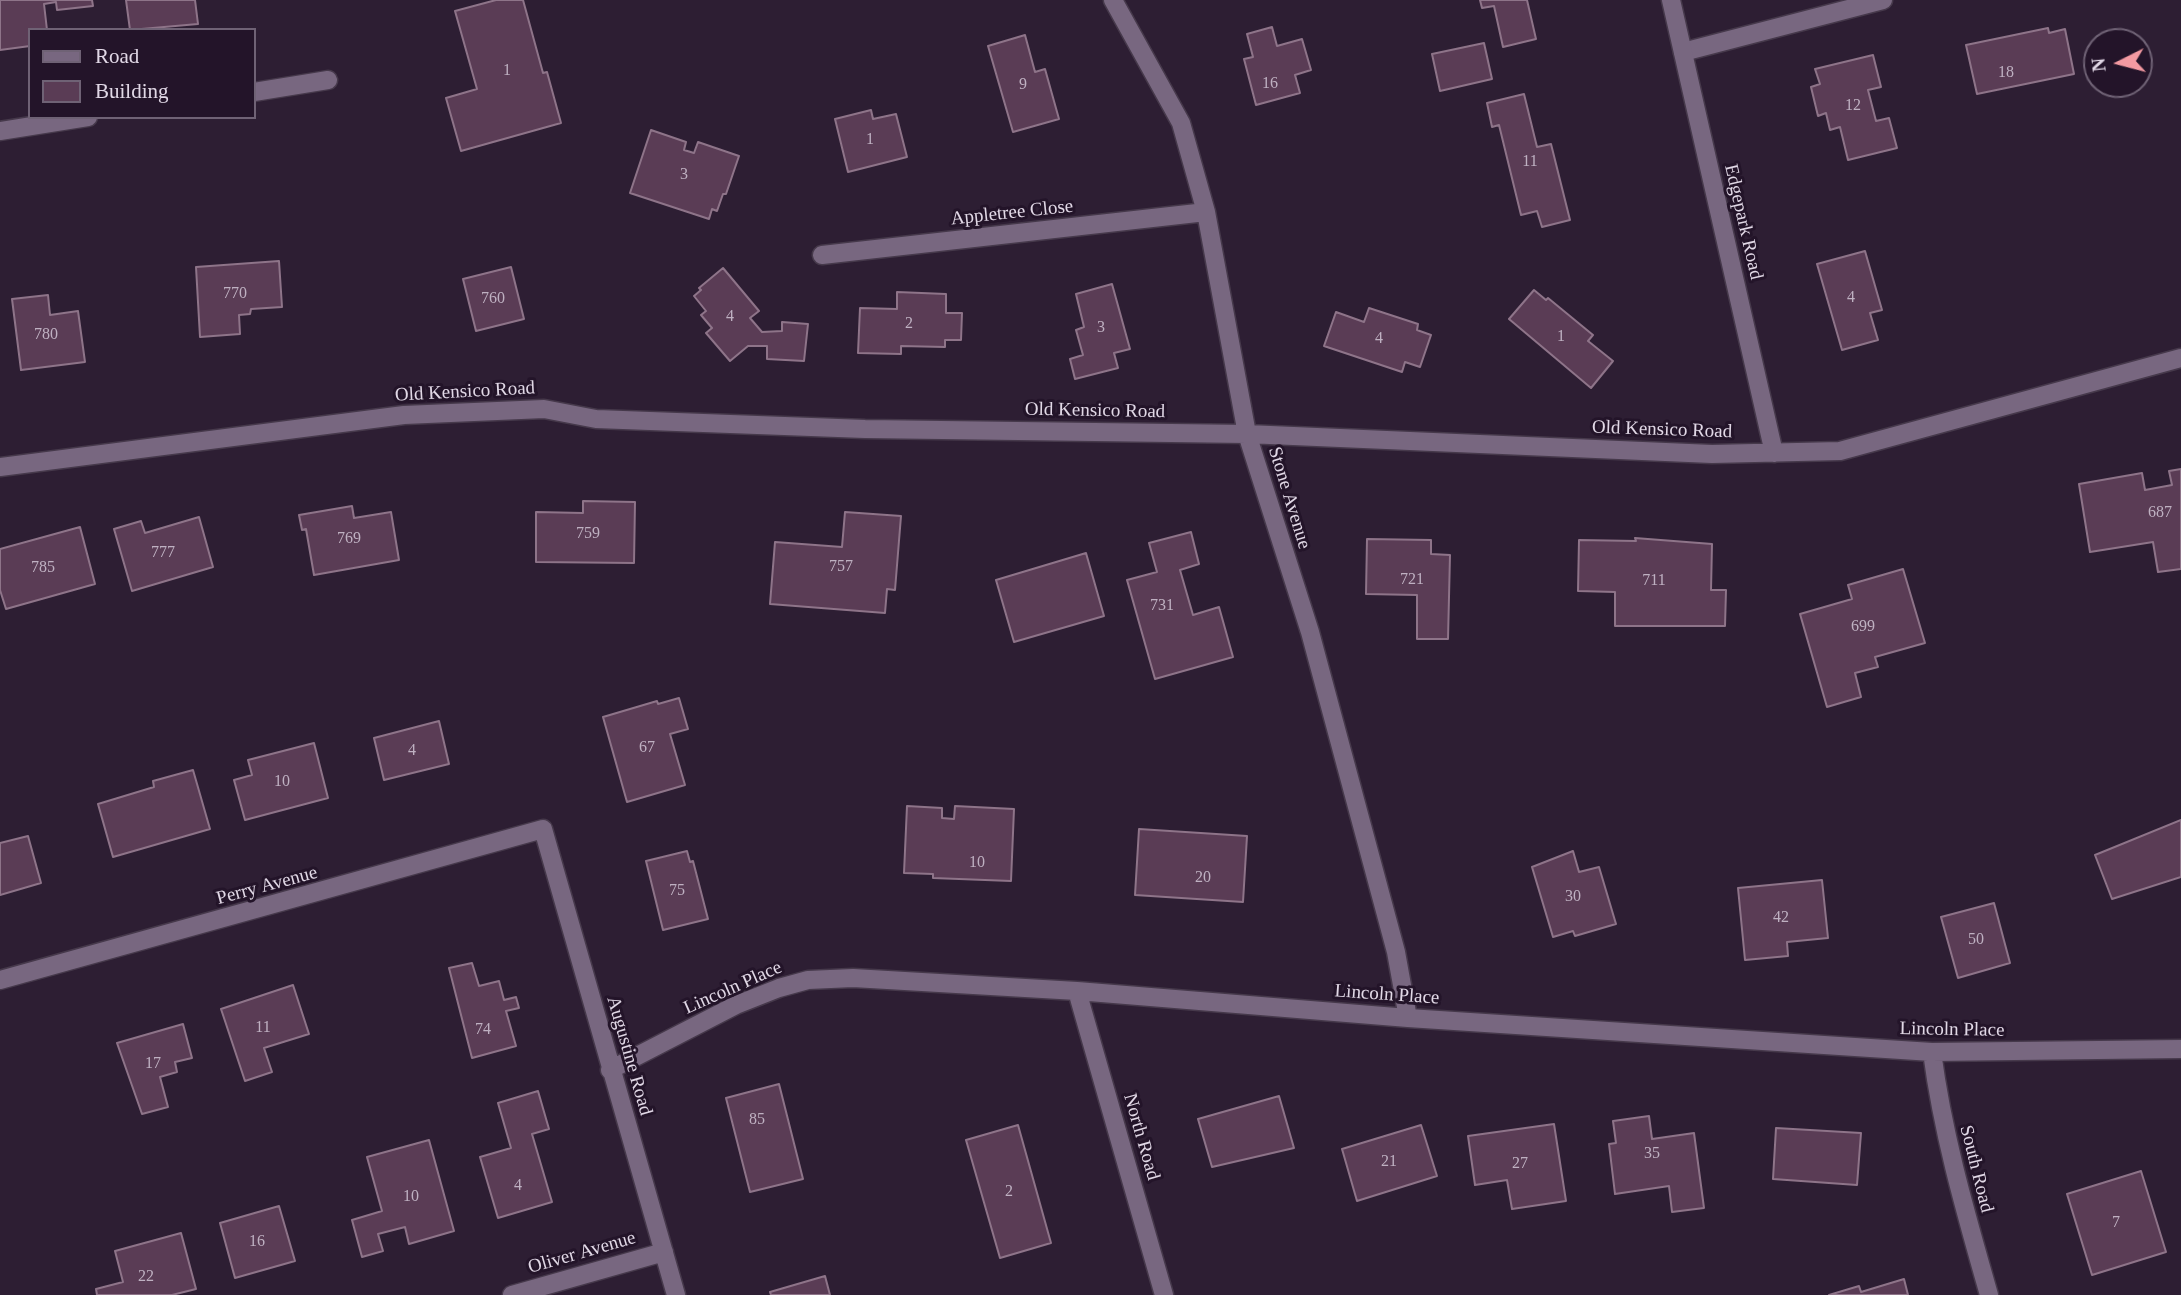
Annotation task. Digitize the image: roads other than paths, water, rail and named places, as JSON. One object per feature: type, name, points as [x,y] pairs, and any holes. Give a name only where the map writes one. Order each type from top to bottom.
[{"type":"street","name":"Stone Avenue","points":[[1113,0],[1181,123],[1206,212],[1247,434],[1310,632],[1396,952],[1409,1018]]},
{"type":"street","name":"Edgepark Road","points":[[1671,0],[1774,453]]},
{"type":"street","points":[[1683,51],[1882,0]]},
{"type":"street","points":[[256,92],[328,80]]},
{"type":"street","points":[[0,131],[76,119]]},
{"type":"street","name":"Appletree Close","points":[[822,255],[1206,212]]},
{"type":"street","name":"Old Kensico Road","points":[[0,467],[404,415],[544,409],[596,419],[865,429],[1247,434],[1712,454],[1840,451],[2181,358]]},
{"type":"street","name":"Perry Avenue","points":[[0,980],[362,881],[543,828]]},
{"type":"street","name":"Augustine Road","points":[[543,828],[676,1295]]},
{"type":"street","name":"Lincoln Place","points":[[610,1070],[736,1005],[779,988],[808,980],[853,978],[1077,991],[1409,1018],[1932,1052],[2181,1049]]},
{"type":"street","name":"North Road","points":[[1077,991],[1164,1295]]},
{"type":"street","name":"South Road","points":[[1932,1052],[1938,1104],[1954,1173],[1989,1295]]},
{"type":"street","name":"Oliver Avenue","points":[[512,1295],[664,1252]]}]
